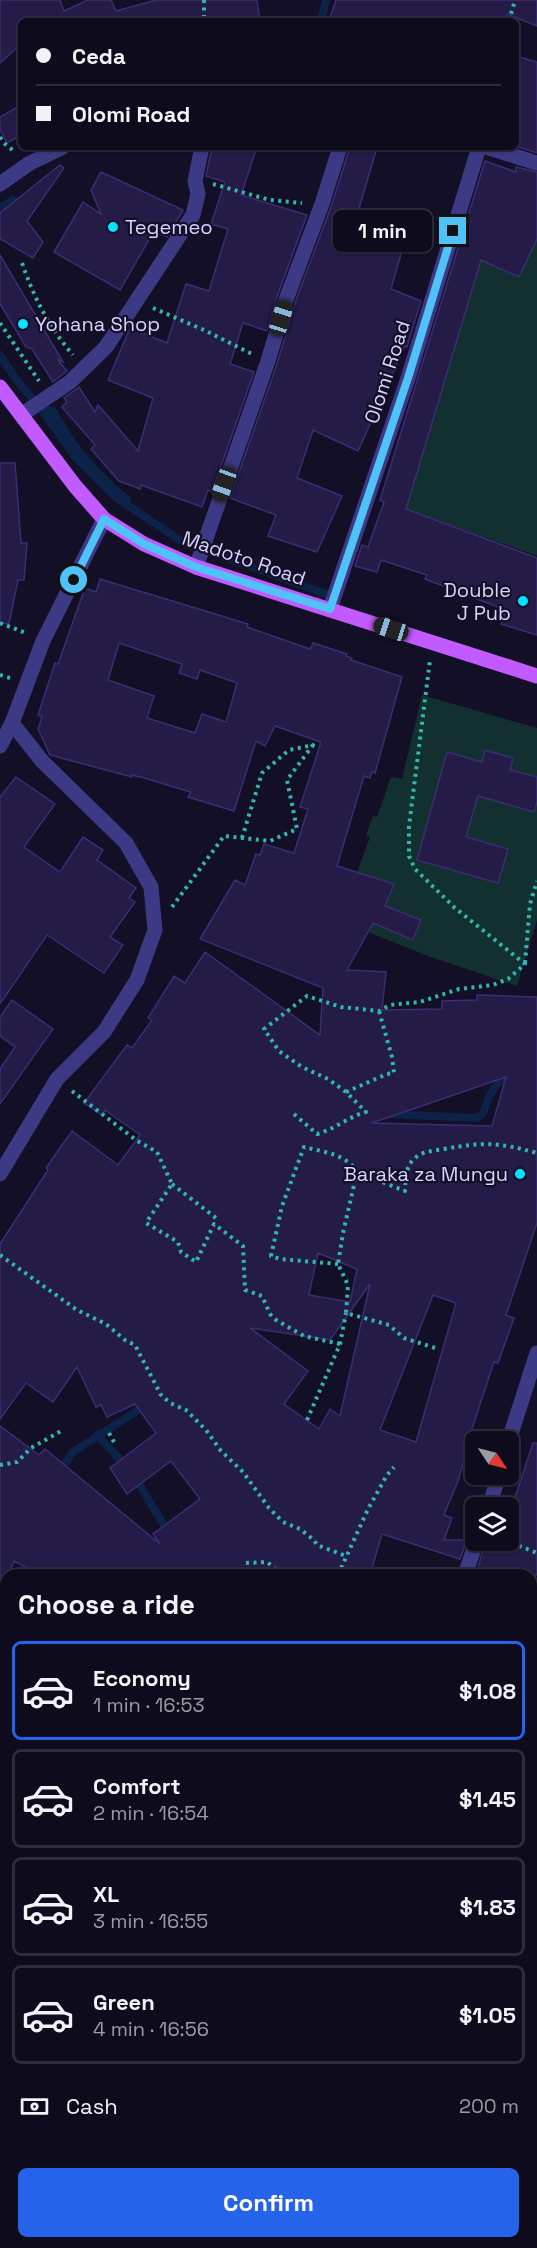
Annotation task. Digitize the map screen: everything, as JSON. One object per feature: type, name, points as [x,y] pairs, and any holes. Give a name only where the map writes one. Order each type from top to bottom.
[{"type":"main road","name":"Madoto Road","points":[[0,387],[75,486],[104,519],[144,544],[196,567],[537,676]]},
{"type":"street","points":[[0,184],[30,163],[57,150]]},
{"type":"street","points":[[21,416],[50,397],[85,369],[106,347],[193,215],[198,194],[195,181],[201,150]]},
{"type":"street","points":[[196,567],[339,150]]},
{"type":"street","name":"Olomi Road","points":[[330,609],[408,378],[478,150]]},
{"type":"street","points":[[496,150],[537,163]]},
{"type":"street","points":[[0,746],[12,723],[43,641],[104,519]]},
{"type":"street","points":[[0,1174],[57,1080],[104,1032],[137,980],[155,930],[151,887],[126,843],[42,761],[12,723]]},
{"type":"street","points":[[512,1431],[537,1353]]},
{"type":"street","points":[[467,1569],[473,1551]]},
{"type":"path","points":[[204,0],[204,18]]},
{"type":"path","points":[[510,18],[514,0]]},
{"type":"path","points":[[195,181],[224,186],[270,200],[322,204]]},
{"type":"path","points":[[22,263],[45,319],[85,369]]},
{"type":"path","points":[[135,302],[204,330],[268,361]]},
{"type":"path","points":[[0,323],[50,397]]},
{"type":"path","points":[[0,623],[43,641]]},
{"type":"path","points":[[432,642],[409,826],[409,856],[415,868],[456,908],[525,964]]},
{"type":"path","points":[[155,930],[224,836],[242,838],[270,841],[297,829],[287,780],[313,745],[289,750],[262,773],[242,838]]},
{"type":"path","points":[[294,1114],[317,1134],[333,1129],[350,1117],[366,1112],[346,1092],[321,1075],[302,1068],[279,1050],[264,1029],[307,996],[341,1007],[379,1011],[390,1005],[420,1002],[459,990],[493,985],[508,979],[525,964],[530,904],[537,881]]},
{"type":"path","points":[[346,1092],[394,1073],[392,1057],[379,1011]]},
{"type":"path","points":[[57,1080],[136,1140],[157,1152],[172,1184],[216,1218]]},
{"type":"path","points":[[338,1264],[280,1259],[271,1256],[282,1206],[304,1147],[351,1162],[357,1172],[405,1191],[408,1168],[414,1159],[424,1152],[478,1143],[509,1145],[537,1153]]},
{"type":"path","points":[[307,1420],[340,1344],[348,1285],[338,1264],[357,1172]]},
{"type":"path","points":[[172,1184],[146,1223],[178,1242],[181,1252],[196,1262],[214,1224],[243,1246],[245,1290],[262,1296],[270,1314],[304,1336],[340,1344]]},
{"type":"path","points":[[0,1255],[78,1310],[106,1324],[125,1340],[135,1345],[161,1395],[170,1403],[186,1410],[206,1430],[220,1451],[243,1472],[269,1508],[283,1522],[300,1528],[317,1545],[346,1556]]},
{"type":"path","points":[[346,1312],[389,1325],[404,1338],[435,1348]]},
{"type":"path","points":[[0,1465],[17,1462],[31,1448],[63,1431]]},
{"type":"path","points":[[109,1433],[113,1441]]},
{"type":"path","points":[[341,1569],[368,1509],[394,1467]]},
{"type":"path","points":[[519,1545],[537,1553]]},
{"type":"path","points":[[246,1563],[267,1562],[276,1569]]},
{"type":"green space","points":[[498,203],[537,216],[537,556],[404,508],[416,476]]},
{"type":"green space","points":[[422,695],[537,728],[537,920],[517,986],[428,956],[370,933],[371,926],[342,913],[370,837],[366,835],[373,816],[377,817],[391,777],[402,779]]},
{"type":"building","points":[[0,0],[60,0],[64,11],[88,0],[111,0],[116,11],[156,0],[257,0],[260,18],[18,18],[18,47],[0,63]]},
{"type":"building","points":[[336,0],[537,0],[537,26],[507,14],[505,18],[330,18]]},
{"type":"building","points":[[519,57],[537,62],[537,153],[519,147]]},
{"type":"building","points":[[18,107],[18,137],[7,143],[0,129],[0,117]]},
{"type":"building","points":[[211,150],[256,150],[241,195],[307,215],[267,331],[243,323],[230,364],[254,372],[212,492],[208,490],[202,507],[141,485],[140,489],[119,481],[91,449],[95,445],[62,407],[67,402],[64,398],[79,387],[95,412],[98,405],[138,451],[153,398],[108,380],[130,328],[167,343],[186,284],[209,291],[228,229],[211,224],[225,182],[206,176]]},
{"type":"building","points":[[349,150],[376,150],[356,219],[407,233],[391,289],[421,301],[407,347],[405,346],[358,451],[313,430],[297,478],[342,496],[317,552],[268,536],[276,515],[230,498],[277,364],[296,300],[331,207]]},
{"type":"building","points":[[485,161],[516,172],[516,167],[537,172],[537,239],[519,277],[481,260],[406,509],[537,558],[537,635],[501,624],[506,610],[425,579],[427,575],[381,560],[377,572],[355,566],[362,545],[368,547],[384,502],[380,500]]},
{"type":"building","points":[[60,165],[64,168],[27,221],[43,242],[33,258],[0,239],[0,213]]},
{"type":"building","name":"Tegemeo","points":[[101,172],[183,210],[167,237],[154,231],[120,290],[54,252],[83,202],[101,214],[91,190]]},
{"type":"building","points":[[0,255],[63,362],[57,359],[67,371],[53,382],[32,349],[26,347],[0,304]]},
{"type":"building","points":[[0,463],[15,463],[21,543],[27,543],[24,580],[18,580],[9,624],[0,623]]},
{"type":"building","points":[[100,579],[248,624],[247,627],[310,649],[313,643],[347,654],[346,656],[352,658],[351,660],[402,677],[375,773],[372,772],[370,778],[364,776],[337,866],[394,884],[385,906],[421,920],[413,940],[373,923],[347,970],[386,972],[382,1010],[442,1009],[442,1001],[477,1000],[477,995],[537,997],[537,1223],[506,1315],[514,1318],[498,1363],[494,1362],[471,1431],[465,1431],[465,1458],[444,1515],[452,1518],[444,1540],[465,1540],[460,1559],[382,1534],[372,1569],[29,1569],[14,1561],[11,1569],[0,1569],[0,1426],[39,1455],[45,1449],[160,1544],[153,1534],[200,1499],[171,1461],[127,1494],[110,1468],[156,1433],[135,1404],[107,1417],[101,1405],[96,1407],[77,1367],[53,1402],[26,1383],[0,1419],[0,1244],[48,1170],[46,1168],[72,1131],[118,1165],[140,1135],[105,1110],[102,1115],[84,1103],[127,1045],[132,1048],[152,1020],[148,1018],[174,976],[185,983],[205,952],[320,1035],[323,988],[200,939],[235,880],[245,885],[256,854],[260,855],[264,844],[294,853],[308,809],[300,807],[321,742],[275,726],[265,746],[256,741],[234,811],[188,797],[191,792],[50,755],[38,729],[42,717],[38,715],[55,663],[58,664],[85,588],[96,592]],"holes":[[[119,643],[182,664],[179,673],[197,679],[200,670],[237,683],[226,722],[202,714],[195,733],[147,718],[154,696],[108,680]],[[506,1077],[492,1126],[372,1123]],[[318,1253],[357,1269],[350,1302],[309,1295]],[[370,1284],[340,1416],[330,1409],[319,1429],[284,1404],[308,1371],[250,1328],[330,1340]],[[433,1295],[456,1303],[416,1442],[380,1430]]]},
{"type":"building","points":[[485,750],[513,758],[510,770],[537,777],[537,802],[534,812],[478,796],[466,837],[508,849],[498,883],[417,860],[447,752],[482,762]]},
{"type":"building","points":[[16,777],[55,804],[24,847],[60,872],[83,837],[103,850],[97,860],[136,888],[129,898],[135,902],[110,937],[123,945],[104,973],[47,935],[0,1004],[0,797]]},
{"type":"building","points":[[12,1000],[53,1029],[0,1104],[0,1069],[15,1047],[0,1036],[0,1017]]},
{"type":"building","points":[[533,1443],[537,1443],[537,1569],[478,1569],[483,1551],[519,1551],[519,1497],[515,1497]]},
{"type":"waterway","points":[[322,18],[326,0]]},
{"type":"waterway","points":[[0,208],[13,200],[17,205]]},
{"type":"waterway","points":[[0,355],[75,457],[115,497],[186,544]]},
{"type":"waterway","points":[[38,406],[53,411],[68,436],[86,459],[127,500]]},
{"type":"waterway","points":[[208,551],[334,595]]},
{"type":"waterway","points":[[386,1114],[476,1118],[483,1112],[490,1094],[501,1079],[515,1082]]},
{"type":"waterway","points":[[60,1471],[73,1452],[146,1405]]},
{"type":"waterway","points":[[97,1435],[128,1468]]},
{"type":"waterway","points":[[135,1477],[166,1529],[171,1530]]},
{"type":"place","name":"Tegemeo","points":[[113,227]]},
{"type":"place","name":"Yohana Shop","points":[[23,324]]},
{"type":"place","name":"Double J Pub","points":[[523,601]]},
{"type":"place","name":"Baraka za Mungu","points":[[520,1174]]},
{"type":"route","points":[[74,580],[104,519],[144,544],[196,567],[330,609],[408,378],[453,231]]}]
